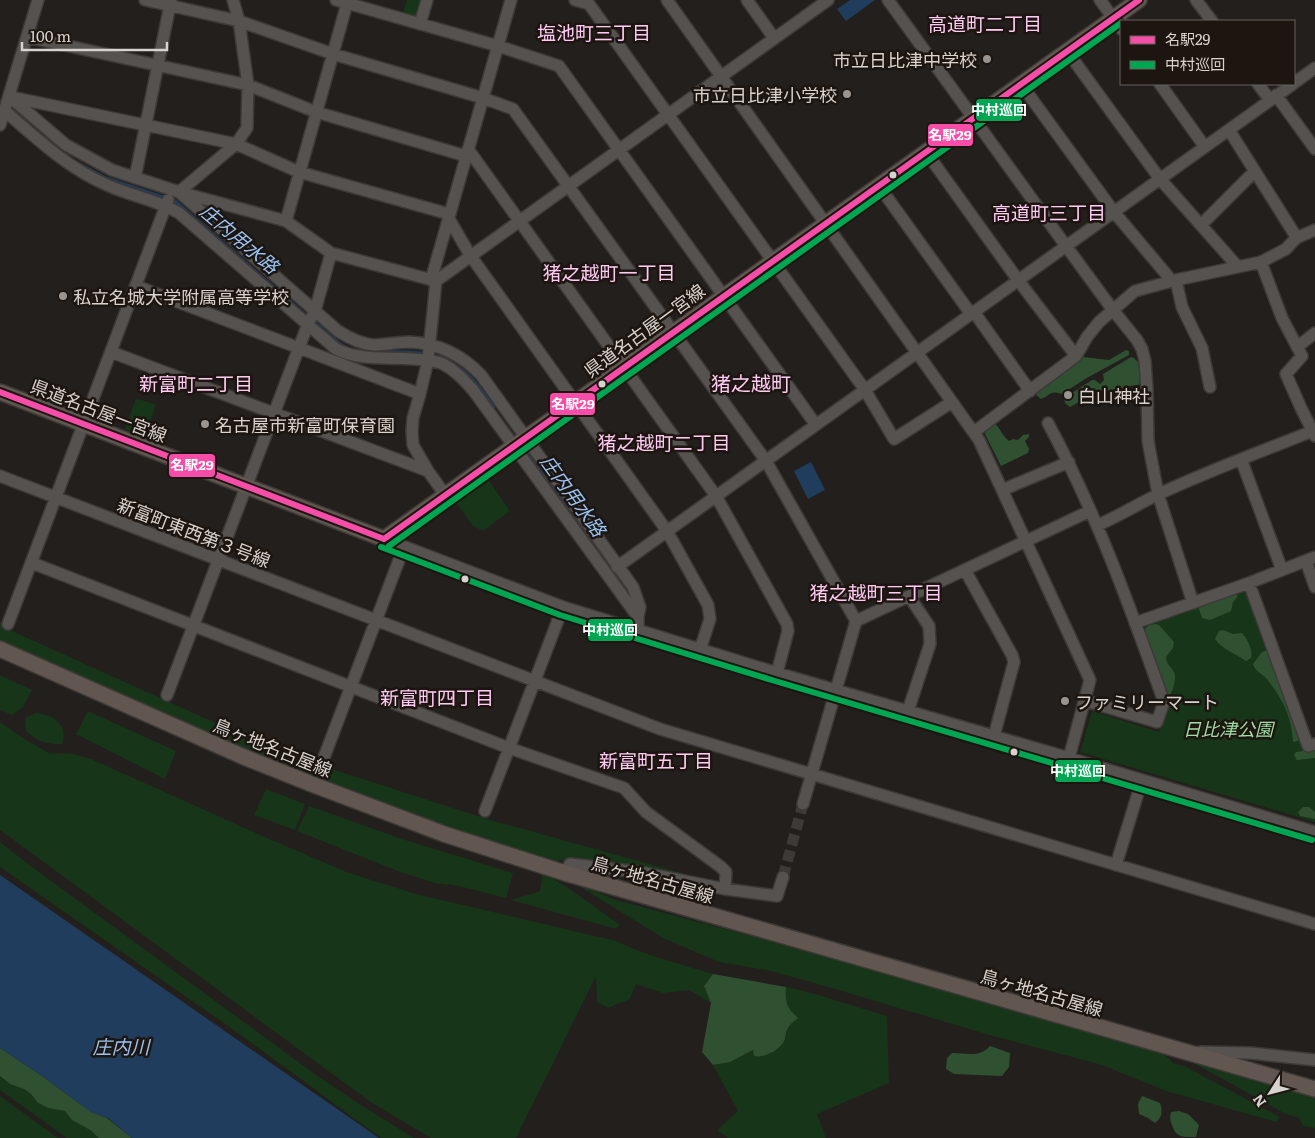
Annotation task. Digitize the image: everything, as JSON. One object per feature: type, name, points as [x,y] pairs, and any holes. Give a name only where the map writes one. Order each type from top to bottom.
[{"type":"main road","name":"県道名古屋一宮線","points":[[1120,20],[1138,0]]},
{"type":"main road","name":"県道名古屋一宮線","points":[[0,392],[384,539],[1021,84],[1068,51],[1117,24]]},
{"type":"main road","name":"鳥ヶ地名古屋線","points":[[0,649],[244,757],[444,834],[565,873],[1315,1089]]},
{"type":"street","points":[[0,125],[38,0]]},
{"type":"street","points":[[145,0],[171,3],[239,21],[333,54],[513,108],[766,461],[856,621],[803,804]]},
{"type":"street","points":[[8,624],[170,197],[236,144],[247,128],[248,85],[239,21],[232,0]]},
{"type":"street","points":[[336,0],[498,46],[559,66],[816,425]]},
{"type":"street","points":[[420,24],[427,0]]},
{"type":"street","points":[[446,496],[428,471],[413,445],[413,418],[429,352],[433,281],[448,216],[511,0]]},
{"type":"street","points":[[575,0],[589,4],[865,390],[894,439],[952,402]]},
{"type":"street","points":[[667,0],[979,440],[1089,675],[1090,684],[1070,758]]},
{"type":"street","points":[[747,0],[774,38]]},
{"type":"street","points":[[888,0],[1142,349],[1145,361],[1148,441],[1158,494],[1193,603]]},
{"type":"street","points":[[1100,0],[1117,24]]},
{"type":"street","points":[[1196,0],[1211,20]]},
{"type":"street","points":[[286,221],[348,2]]},
{"type":"street","points":[[433,281],[822,2]]},
{"type":"street","points":[[134,178],[171,3]]},
{"type":"street","points":[[28,37],[248,85],[316,112],[467,153],[519,220],[716,496],[788,624],[788,631],[776,673]]},
{"type":"street","points":[[1068,51],[1160,179],[1238,267]]},
{"type":"street","points":[[1295,82],[1315,68]]},
{"type":"street","points":[[1021,84],[1114,212],[1174,280],[1182,306],[1202,348],[1210,387]]},
{"type":"street","points":[[1161,85],[1204,147]]},
{"type":"street","points":[[1259,85],[1273,98],[1315,149]]},
{"type":"street","points":[[618,567],[1290,85]]},
{"type":"street","points":[[6,103],[145,125],[236,144],[299,172],[448,216],[470,255],[667,531],[708,604],[710,619],[700,650]]},
{"type":"street","points":[[6,103],[66,144],[112,170],[134,178],[170,197],[312,318],[336,349],[348,354],[377,358],[429,352],[454,353],[469,363],[480,375],[520,442],[638,617]]},
{"type":"street","points":[[6,103],[42,144],[86,175],[108,186],[286,221],[331,253],[433,281]]},
{"type":"street","points":[[1229,130],[1297,238]]},
{"type":"street","points":[[926,152],[1018,280],[1076,356]]},
{"type":"street","points":[[1200,225],[1255,171]]},
{"type":"street","points":[[878,186],[1030,391]]},
{"type":"street","points":[[170,197],[179,213],[237,264],[312,318],[361,342],[374,345],[410,342],[429,352],[465,381],[520,442],[632,587],[640,607],[638,631]]},
{"type":"street","points":[[974,432],[1076,356],[1087,337],[1099,322],[1135,291],[1174,280],[1261,262],[1286,249],[1297,238],[1315,230]]},
{"type":"street","points":[[167,695],[312,318],[331,253]]},
{"type":"street","points":[[1098,525],[1158,494],[1241,459],[1314,432],[1286,374],[1302,356],[1282,318],[1261,262]]},
{"type":"street","points":[[136,286],[420,394]]},
{"type":"street","points":[[1297,347],[1315,333]]},
{"type":"street","points":[[111,352],[428,471]]},
{"type":"street","points":[[1048,423],[1069,462],[1098,525],[1164,702],[1157,722],[1086,701]]},
{"type":"street","points":[[1241,459],[1282,570]]},
{"type":"street","points":[[1002,490],[1069,462]]},
{"type":"street","name":"新富町東西第３号線","points":[[0,476],[660,729],[1315,924]]},
{"type":"street","points":[[856,621],[1090,511]]},
{"type":"street","points":[[384,539],[562,607],[638,631],[1315,832]]},
{"type":"street","points":[[323,760],[404,546]]},
{"type":"street","points":[[1135,623],[1249,583],[1310,559],[1315,588]]},
{"type":"street","points":[[32,563],[509,748],[624,788],[646,812],[721,867],[726,872],[725,889]]},
{"type":"street","points":[[966,570],[1014,662],[994,736]]},
{"type":"street","points":[[1249,583],[1308,746],[1315,744]]},
{"type":"street","points":[[908,711],[930,644],[930,634],[925,618],[909,596]]},
{"type":"street","points":[[485,811],[562,607]]},
{"type":"street","points":[[1116,865],[1142,780]]},
{"type":"street","points":[[565,873],[570,864],[640,872],[725,889],[777,896],[783,877]]},
{"type":"street","points":[[1180,1051],[1250,1053],[1315,1060]]},
{"type":"green space","points":[[407,0],[423,0],[419,15],[415,18],[402,15]]},
{"type":"green space","points":[[1126,350],[1129,351],[1129,355],[1062,394],[1053,393],[1041,399],[1035,394],[1083,357],[1109,360]]},
{"type":"green space","points":[[1131,357],[1140,364],[1140,383],[1138,385],[1081,401],[1070,407],[1065,403],[1064,398],[1092,380],[1100,384],[1104,380],[1103,374]]},
{"type":"green space","points":[[136,398],[156,405],[145,436],[125,429]]},
{"type":"green space","points":[[995,424],[1009,441],[1013,439],[1018,440],[1023,435],[1029,434],[1025,441],[1029,449],[1028,453],[1001,466],[985,434],[985,431]]},
{"type":"green space","points":[[487,478],[510,511],[483,531],[473,526],[455,501]]},
{"type":"green space","name":"日比津公園","points":[[1243,589],[1247,591],[1315,749],[1315,822],[1080,752],[1092,711],[1159,732],[1168,702],[1141,627]]},
{"type":"green space","points":[[1235,592],[1238,596],[1233,602],[1231,611],[1210,620],[1202,618],[1198,606]]},
{"type":"green space","points":[[0,623],[12,631],[240,734],[338,771],[487,819],[714,882],[640,869],[564,860],[552,862],[476,840],[245,751],[0,646]]},
{"type":"green space","points":[[1149,625],[1159,625],[1174,642],[1173,648],[1166,657],[1175,678],[1169,697],[1144,630]]},
{"type":"green space","points":[[1223,630],[1233,634],[1242,633],[1250,645],[1251,658],[1246,661],[1218,643],[1215,639],[1219,631]]},
{"type":"green space","points":[[1268,650],[1302,740],[1293,742],[1291,724],[1281,700],[1266,678],[1253,664],[1262,652]]},
{"type":"green space","points":[[0,675],[32,690],[23,707],[12,715],[0,710]]},
{"type":"green space","points":[[88,711],[176,751],[165,779],[76,734]]},
{"type":"green space","points":[[35,713],[47,715],[58,721],[63,731],[62,744],[42,742],[26,731],[25,718]]},
{"type":"green space","points":[[0,722],[49,753],[74,754],[91,759],[349,873],[416,894],[616,941],[652,955],[713,974],[704,986],[711,1003],[689,990],[663,993],[636,984],[630,999],[608,1008],[597,1002],[596,976],[516,1138],[431,1138],[372,1103],[0,830]]},
{"type":"green space","points":[[1315,749],[1315,758],[1297,760],[1294,755],[1296,752]]},
{"type":"green space","points":[[266,789],[305,804],[295,830],[254,815]]},
{"type":"green space","points":[[309,806],[402,839],[513,873],[506,898],[459,886],[435,883],[400,872],[297,831]]},
{"type":"green space","points":[[1303,807],[1309,807],[1315,812],[1315,819],[1300,816],[1298,812]]},
{"type":"green space","points":[[0,842],[319,1077],[414,1138],[381,1138],[238,1033],[0,867]]},
{"type":"green space","points":[[543,874],[567,887],[620,925],[616,929],[511,900],[540,891]]},
{"type":"green space","points":[[574,883],[616,900],[833,958],[1164,1054],[1173,1063],[1184,1066],[1280,1117],[1276,1122],[1166,1091],[1102,1065],[986,1034],[808,981],[766,970],[719,962],[665,939]]},
{"type":"green space","points":[[713,974],[786,987],[787,1004],[798,1018],[788,1028],[784,1041],[779,1047],[765,1055],[754,1056],[753,1050],[730,1062],[713,1065],[702,1052],[711,1003],[704,986]]},
{"type":"green space","points":[[786,987],[887,1016],[889,1083],[817,1114],[826,1138],[728,1138],[717,1130],[738,1111],[713,1065],[730,1062],[753,1050],[786,1037],[787,1030],[792,1022],[785,998]]},
{"type":"green space","points":[[990,1046],[1010,1053],[1009,1067],[1002,1076],[954,1074],[946,1069],[947,1058],[952,1053],[977,1053],[986,1050]]},
{"type":"green space","points":[[0,1048],[91,1112],[107,1118],[132,1138],[99,1138],[90,1130],[72,1120],[65,1111],[48,1108],[38,1103],[24,1089],[10,1084],[0,1076]]},
{"type":"green space","points":[[1188,1060],[1315,1098],[1315,1128],[1303,1126],[1299,1118],[1286,1114]]},
{"type":"green space","points":[[0,1076],[10,1084],[24,1089],[38,1103],[48,1108],[65,1111],[72,1120],[90,1130],[99,1138],[67,1138],[0,1090]]},
{"type":"green space","points":[[0,1096],[58,1138],[0,1138]]},
{"type":"green space","points":[[1142,1096],[1160,1103],[1161,1114],[1155,1123],[1139,1114],[1138,1104]]},
{"type":"green space","points":[[1179,1111],[1188,1114],[1199,1125],[1196,1137],[1178,1135],[1174,1129],[1170,1117],[1171,1112]]},
{"type":"water","points":[[850,0],[875,0],[846,21],[837,9]]},
{"type":"water","points":[[811,462],[825,490],[808,499],[794,471]]},
{"type":"water","name":"庄内川","points":[[0,875],[379,1138],[132,1138],[108,1118],[91,1112],[0,1048]]},
{"type":"waterway","name":"庄内用水路","points":[[78,163],[106,178],[175,201],[308,317]]},
{"type":"waterway","name":"庄内用水路","points":[[313,321],[349,349]]},
{"type":"waterway","name":"庄内用水路","points":[[375,352],[420,353],[442,358],[471,377],[494,407]]},
{"type":"waterway","name":"庄内用水路","points":[[525,450],[601,556]]},
{"type":"tunnel","points":[[783,877],[803,804]]},
{"type":"transit line","name":"名駅29","points":[[384,539],[1139,0]]},
{"type":"transit line","name":"中村巡回","points":[[389,546],[1120,24]]},
{"type":"transit line","name":"名駅29","points":[[0,392],[384,539]]},
{"type":"transit line","name":"中村巡回","points":[[381,547],[560,615],[775,681],[1312,840]]},
{"type":"place","name":"市立日比津中学校","points":[[987,59]]},
{"type":"place","name":"市立日比津小学校","points":[[847,94]]},
{"type":"place","name":"私立名城大学附属高等学校","points":[[63,296]]},
{"type":"place","name":"白山神社","points":[[1068,395]]},
{"type":"place","name":"名古屋市新富町保育園","points":[[205,424]]},
{"type":"place","name":"ファミリーマート","points":[[1065,701]]},
{"type":"district","name":"高道町二丁目","points":[[985,23]]},
{"type":"district","name":"塩池町三丁目","points":[[594,32]]},
{"type":"district","name":"高道町三丁目","points":[[1049,212]]},
{"type":"district","name":"猪之越町一丁目","points":[[609,272]]},
{"type":"district","name":"猪之越町","points":[[751,382]]},
{"type":"district","name":"新富町二丁目","points":[[196,383]]},
{"type":"district","name":"猪之越町二丁目","points":[[664,442]]},
{"type":"district","name":"猪之越町三丁目","points":[[876,592]]},
{"type":"district","name":"新富町四丁目","points":[[437,697]]},
{"type":"district","name":"新富町五丁目","points":[[656,760]]}]
